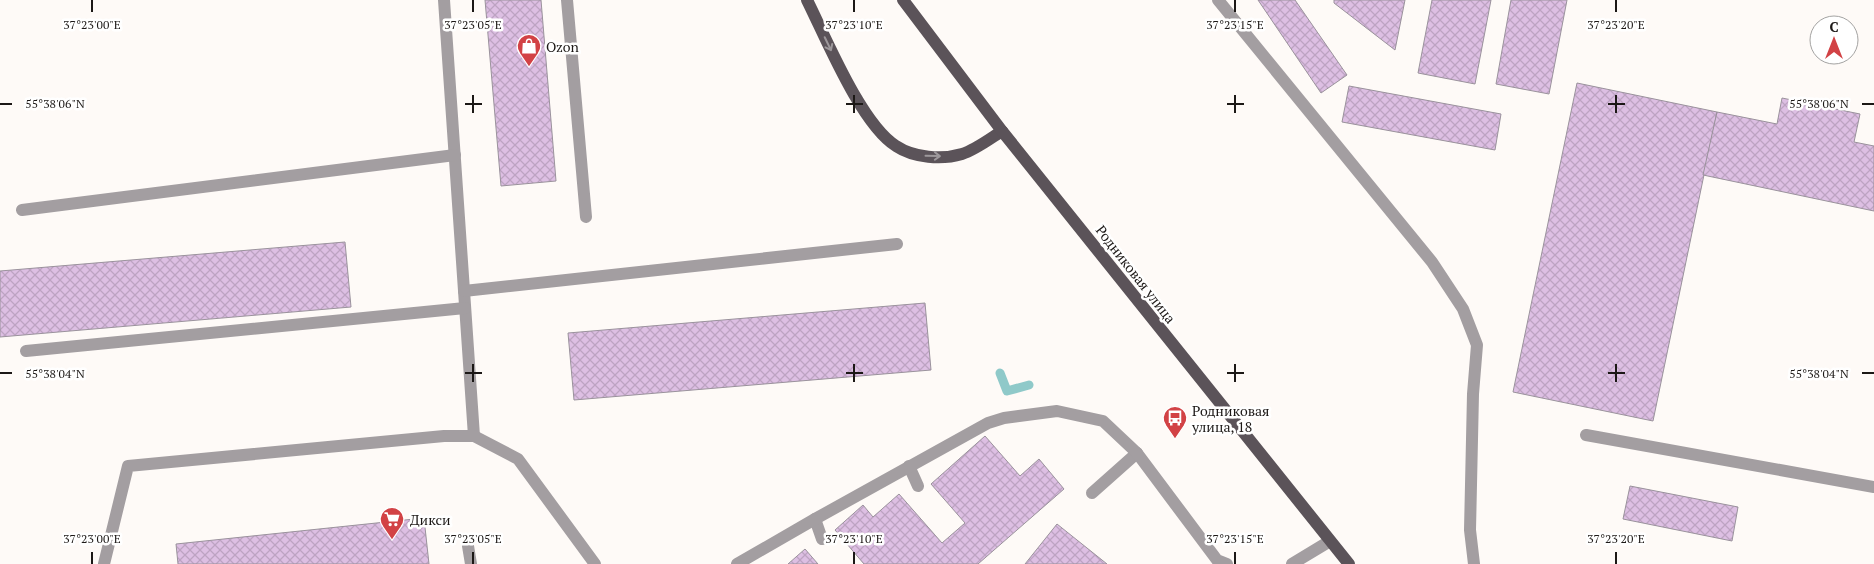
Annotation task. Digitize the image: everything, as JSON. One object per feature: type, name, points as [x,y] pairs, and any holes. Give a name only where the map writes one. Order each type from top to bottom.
[{"type":"main road","points":[[807,0],[852,91],[875,127],[896,146],[921,156],[942,157],[963,154],[1002,131]]},
{"type":"main road","name":"Родниковая улица","points":[[903,0],[1002,131],[1349,564]]},
{"type":"street","points":[[444,0],[474,436]]},
{"type":"street","points":[[567,0],[586,217]]},
{"type":"street","points":[[1218,0],[1432,262],[1463,309],[1477,345],[1473,394],[1470,530],[1474,564]]},
{"type":"street","points":[[22,210],[455,155]]},
{"type":"street","points":[[464,290],[897,244]]},
{"type":"street","points":[[26,351],[465,308]]},
{"type":"street","points":[[737,564],[988,423],[1004,418],[1057,411],[1103,421],[1137,453],[1217,560],[1227,564]]},
{"type":"street","points":[[1586,435],[1874,487]]},
{"type":"street","points":[[104,564],[128,466],[444,436],[474,436],[518,459],[595,564]]},
{"type":"street","points":[[1092,493],[1137,453]]},
{"type":"street","points":[[909,466],[918,486]]},
{"type":"street","points":[[815,519],[822,539]]},
{"type":"street","points":[[1292,564],[1330,541]]},
{"type":"street","points":[[468,546],[471,564]]},
{"type":"building","points":[[485,0],[541,0],[556,181],[501,186]]},
{"type":"building","points":[[1258,0],[1295,0],[1347,75],[1321,93]]},
{"type":"building","points":[[1334,0],[1405,0],[1395,50],[1334,3]]},
{"type":"building","points":[[1432,0],[1491,0],[1475,84],[1418,73]]},
{"type":"building","points":[[1511,0],[1567,0],[1549,94],[1496,84]]},
{"type":"building","points":[[1577,83],[1717,112],[1653,421],[1513,392]]},
{"type":"building","points":[[1349,86],[1501,114],[1495,150],[1342,122]]},
{"type":"building","points":[[1782,98],[1860,114],[1854,142],[1874,146],[1874,211],[1703,175],[1717,112],[1777,124]]},
{"type":"building","points":[[345,242],[351,307],[0,337],[0,271]]},
{"type":"building","points":[[925,303],[931,370],[574,400],[568,333]]},
{"type":"building","points":[[985,436],[1020,476],[1039,459],[1064,489],[978,564],[864,564],[835,530],[863,505],[873,517],[899,494],[942,543],[965,523],[931,484]]},
{"type":"building","points":[[1630,486],[1738,507],[1732,541],[1623,519]]},
{"type":"building","points":[[424,518],[429,564],[178,564],[176,544]]},
{"type":"building","points":[[1057,524],[1107,564],[1025,564]]},
{"type":"building","points":[[805,549],[818,564],[788,564]]},
{"type":"waterway","points":[[1000,373],[1007,391],[1029,385]]},
{"type":"place","name":"Ozon","points":[[529,67]]},
{"type":"place","name":"Родниковая улица, 18","points":[[1175,439]]},
{"type":"place","name":"Дикси","points":[[392,540]]}]
